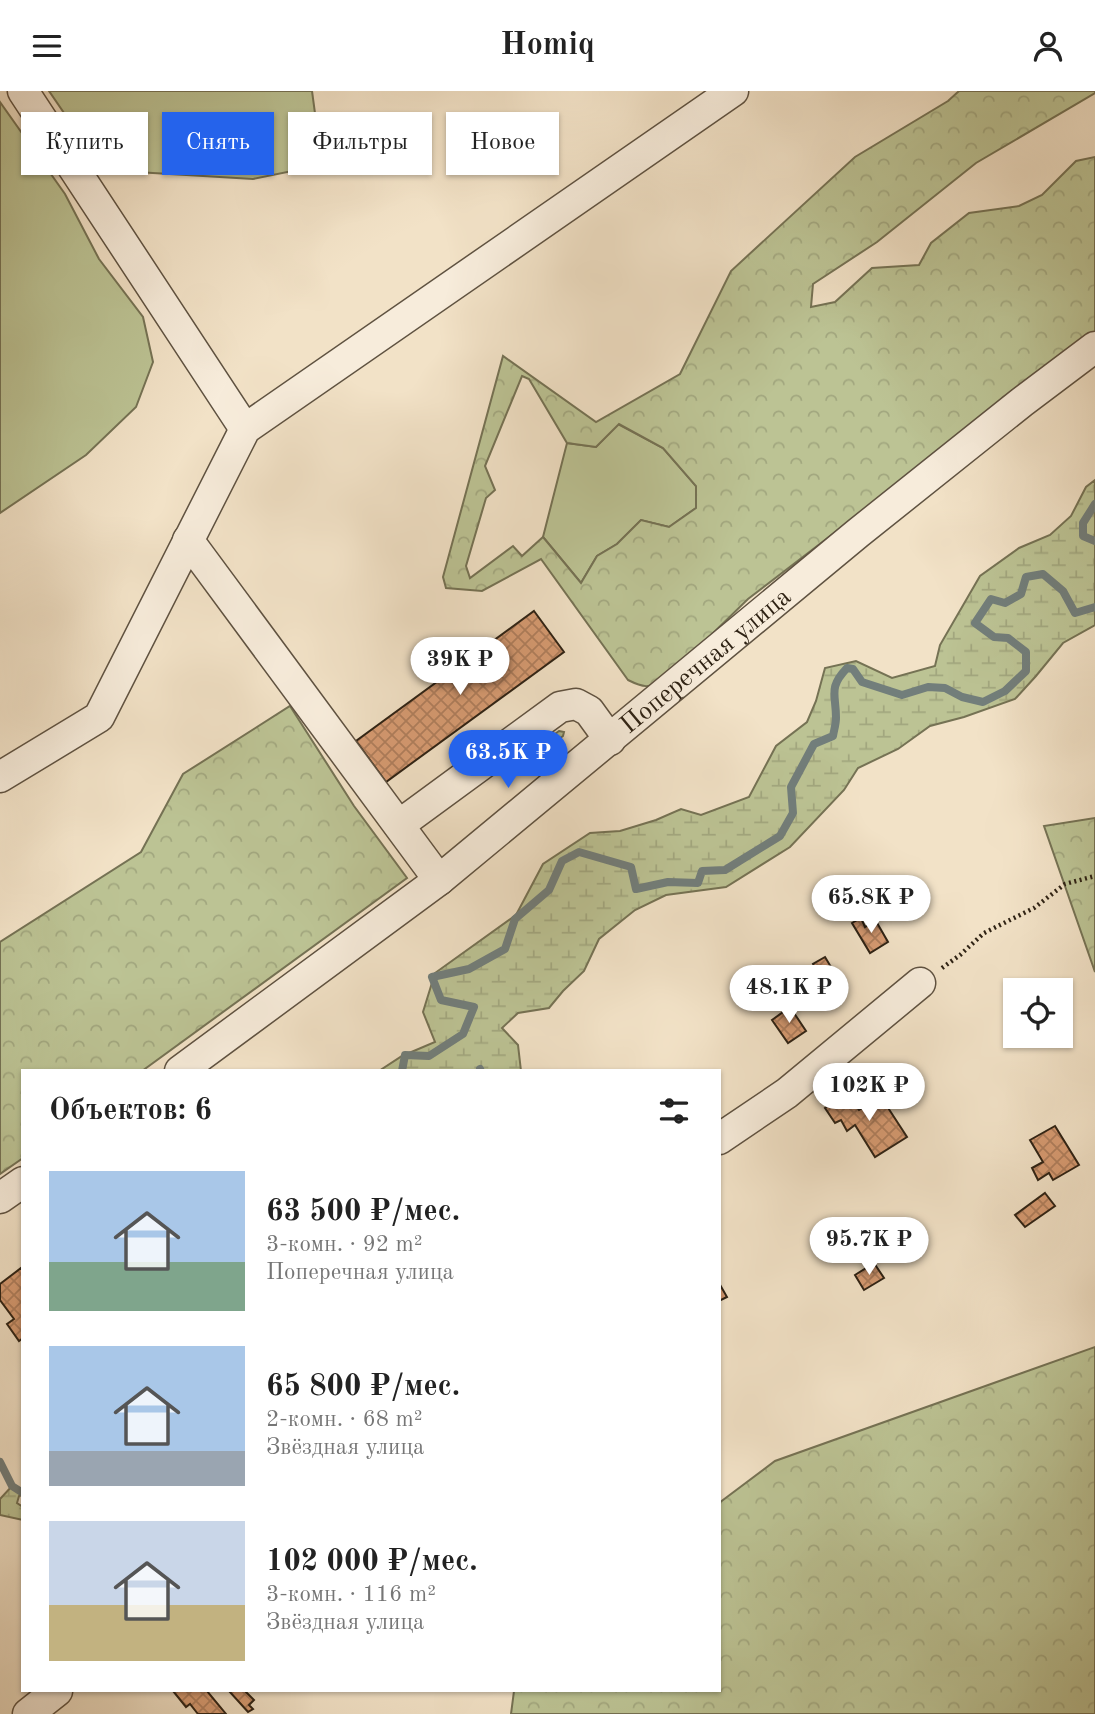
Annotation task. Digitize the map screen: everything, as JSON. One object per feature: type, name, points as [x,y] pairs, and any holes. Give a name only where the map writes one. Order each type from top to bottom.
[{"type":"street","points":[[23,91],[245,429]]},
{"type":"street","points":[[0,777],[99,717],[245,429],[733,91]]},
{"type":"street","name":"Поперечная улица","points":[[183,1069],[439,880],[858,533],[1095,347]]},
{"type":"street","points":[[188,540],[439,880]]},
{"type":"street","points":[[399,825],[560,707],[576,704],[589,712],[610,740]]},
{"type":"street","points":[[721,1138],[788,1093],[920,983]]},
{"type":"street","points":[[0,1198],[21,1183]]},
{"type":"street","points":[[28,1714],[56,1692]]},
{"type":"path","points":[[920,983],[960,955],[984,933],[1034,908],[1065,884],[1095,876]]},
{"type":"green space","points":[[49,91],[312,91],[315,112],[288,112],[288,172],[274,175],[274,112],[162,112],[162,174],[148,173],[148,112],[63,112]]},
{"type":"green space","points":[[959,91],[1095,91],[976,163],[877,242],[813,284],[811,307],[835,302],[872,268],[919,265],[931,243],[969,213],[1019,206],[1042,195],[1076,161],[1095,157],[1095,331],[748,599],[659,683],[646,686],[628,680],[541,559],[482,591],[446,588],[443,577],[503,356],[596,422],[680,374],[731,271],[855,157],[948,101]],"holes":[[[522,376],[529,379],[567,443],[596,447],[619,424],[663,448],[696,486],[696,508],[669,527],[641,520],[617,544],[597,556],[581,583],[543,537],[522,556],[513,546],[470,578],[466,566],[486,498],[495,490],[485,466]]]},
{"type":"green space","points":[[0,102],[21,132],[21,175],[52,175],[65,194],[99,259],[143,317],[153,362],[136,407],[86,455],[0,513]]},
{"type":"green space","points":[[186,175],[273,175],[253,179]]},
{"type":"green space","points":[[618,424],[663,448],[696,486],[696,508],[669,527],[641,520],[617,544],[597,556],[581,583],[543,537],[567,443],[596,447]]},
{"type":"green space","points":[[1095,480],[1095,625],[1063,643],[1015,699],[930,726],[898,749],[858,768],[844,790],[790,847],[726,887],[666,895],[635,910],[599,939],[584,971],[549,1008],[518,1013],[502,1028],[518,1045],[521,1069],[382,1069],[402,1056],[435,1042],[423,1012],[435,973],[516,915],[543,864],[590,833],[620,831],[681,809],[701,815],[749,797],[776,746],[807,722],[825,668],[856,661],[892,678],[935,666],[940,645],[980,576],[1019,548],[1050,535],[1071,516],[1086,487]]},
{"type":"green space","points":[[290,706],[354,806],[407,878],[145,1069],[21,1069],[21,1159],[0,1174],[0,942],[141,852],[183,774]]},
{"type":"green space","points":[[559,731],[564,732],[563,736],[523,766],[519,766],[519,760]]},
{"type":"green space","points":[[1095,818],[1095,972],[1044,826]]},
{"type":"green space","points":[[1095,1347],[1095,1714],[511,1714],[514,1692],[721,1692],[721,1502],[775,1461]]},
{"type":"green space","points":[[12,1486],[21,1492],[17,1503],[21,1506],[21,1520],[0,1515],[0,1499]]},
{"type":"building","points":[[534,611],[564,652],[386,782],[356,741]]},
{"type":"building","points":[[861,918],[865,927],[876,921],[888,942],[870,953],[852,923]]},
{"type":"building","points":[[825,957],[834,972],[821,979],[813,964]]},
{"type":"building","points":[[790,1007],[806,1031],[788,1043],[772,1020]]},
{"type":"building","points":[[848,1093],[859,1110],[881,1097],[907,1137],[875,1157],[855,1125],[847,1131],[841,1120],[835,1123],[825,1108]]},
{"type":"building","points":[[1055,1126],[1079,1165],[1053,1180],[1049,1173],[1038,1180],[1032,1168],[1043,1162],[1030,1140]]},
{"type":"building","points":[[1045,1193],[1055,1206],[1025,1227],[1015,1215]]},
{"type":"building","points":[[874,1263],[884,1278],[864,1290],[855,1275]]},
{"type":"building","points":[[21,1268],[19,1341],[7,1324],[14,1319],[0,1300],[0,1284]]},
{"type":"building","points":[[721,1286],[727,1297],[721,1300]]},
{"type":"building","points":[[174,1692],[208,1692],[226,1714],[198,1714],[190,1704],[186,1707]]},
{"type":"building","points":[[230,1692],[246,1692],[254,1700],[249,1705],[253,1709],[248,1712]]},
{"type":"waterway","points":[[1095,504],[1083,523],[1083,536],[1095,541]]},
{"type":"waterway","points":[[402,1069],[405,1055],[429,1056],[463,1034],[474,1007],[441,1000],[432,977],[469,969],[505,949],[515,919],[549,890],[562,861],[579,852],[631,867],[636,889],[668,882],[698,883],[702,871],[725,870],[780,836],[793,813],[791,787],[814,744],[833,736],[836,720],[835,686],[847,668],[853,669],[862,682],[902,695],[928,687],[945,688],[962,697],[983,702],[1005,691],[1026,671],[1026,652],[1008,638],[994,637],[975,623],[991,599],[1005,603],[1021,594],[1026,577],[1043,574],[1063,591],[1075,613],[1095,607]]},
{"type":"waterway","points":[[0,1462],[12,1486],[21,1492]]}]
